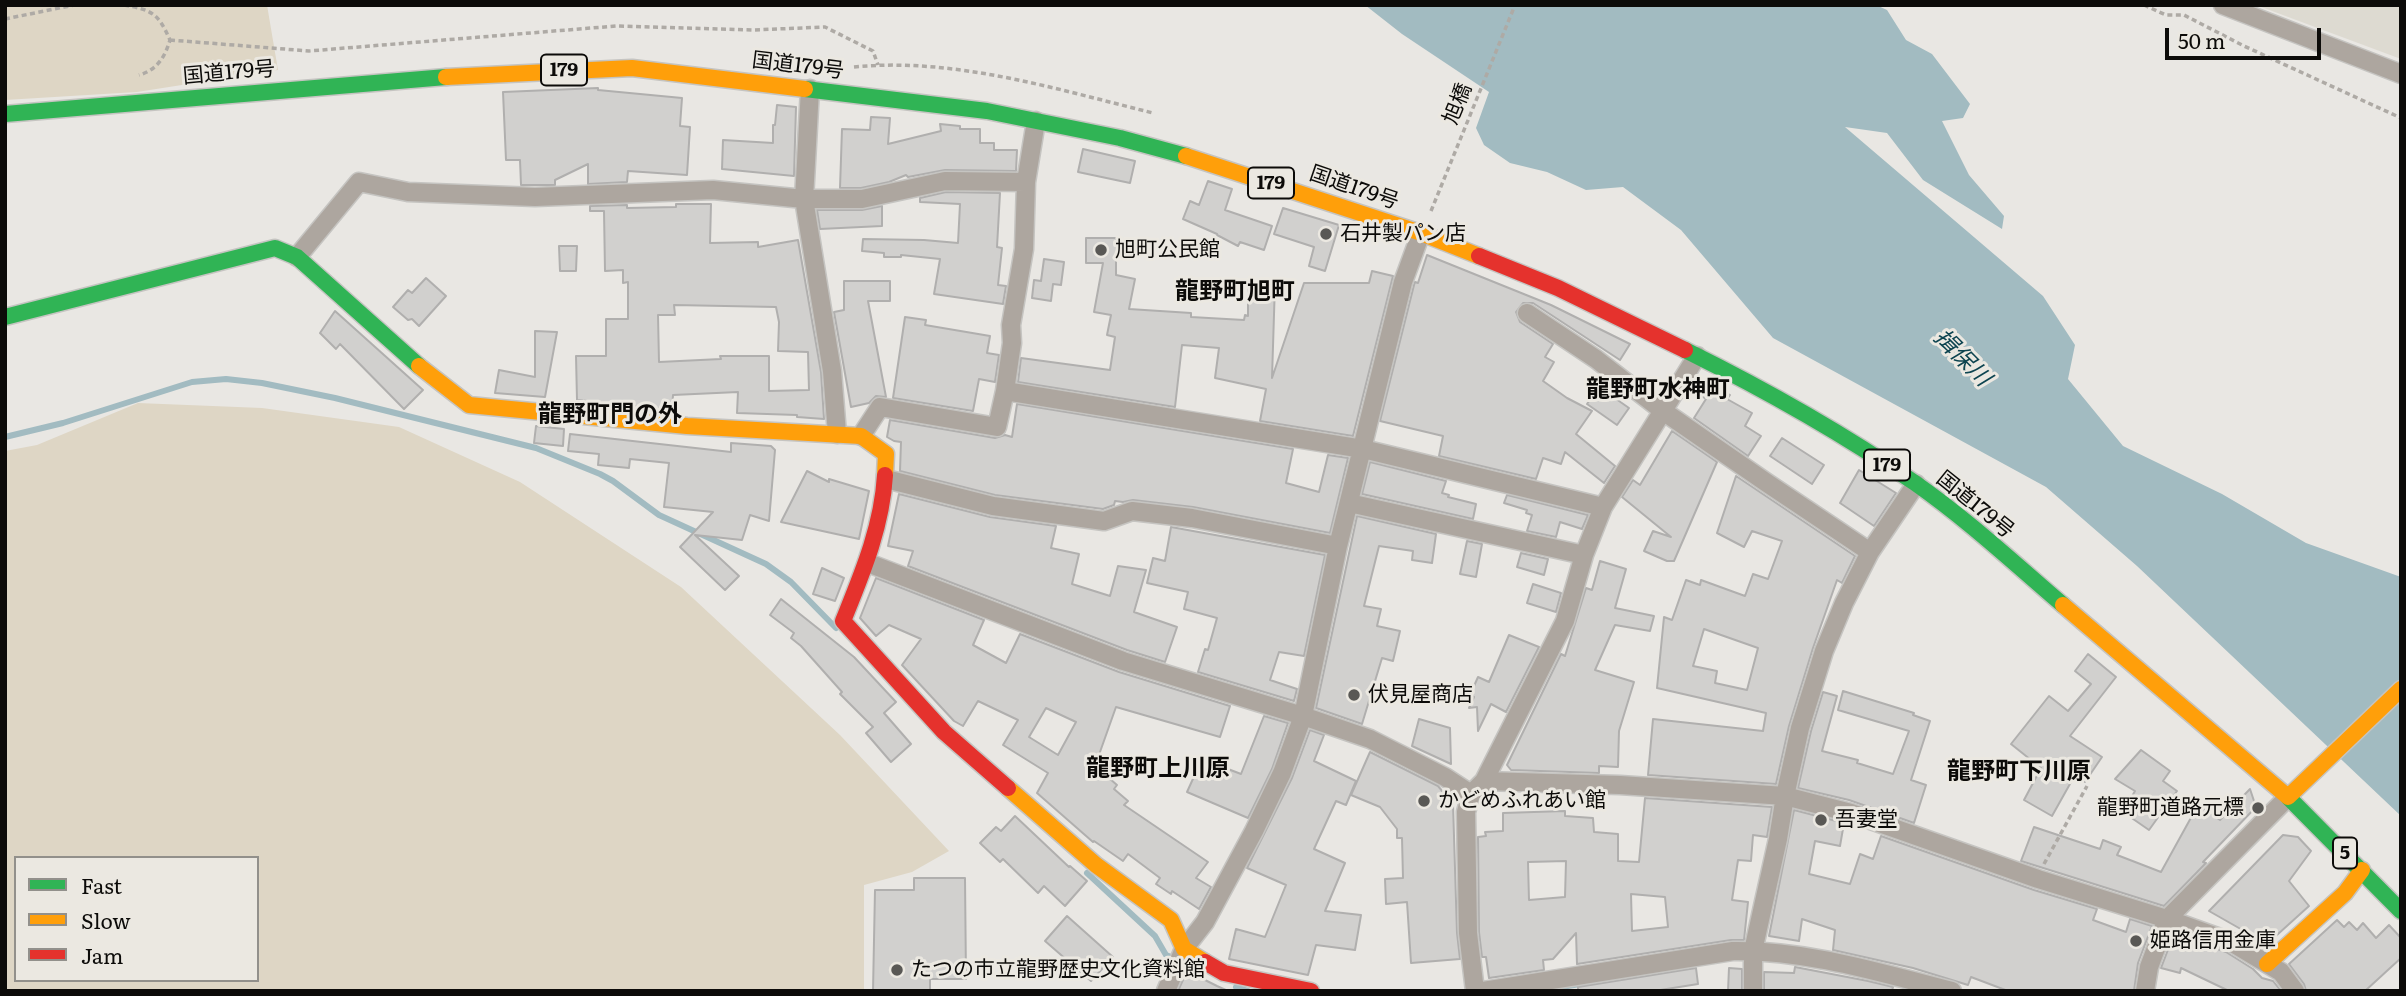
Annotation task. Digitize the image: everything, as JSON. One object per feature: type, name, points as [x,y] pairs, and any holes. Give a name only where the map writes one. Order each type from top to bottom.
[{"type":"main road","name":"国道179号","points":[[5,114],[482,74],[632,68],[987,111],[1120,138],[1205,161],[1421,233],[1558,288],[1697,356],[1809,416],[1916,484],[1973,528],[2288,797]]},
{"type":"main road","points":[[5,317],[275,248],[297,257],[434,380],[469,405],[687,426],[861,436],[886,454],[886,479],[882,515],[868,563],[843,621],[944,732],[1096,865],[1171,920],[1184,949],[1224,974],[1311,991]]},
{"type":"main road","points":[[2288,797],[2401,689]]},
{"type":"main road","name":"5","points":[[2288,797],[2401,911]]},
{"type":"main road","points":[[2267,964],[2345,893],[2362,870]]},
{"type":"street","points":[[2223,5],[2401,74]]},
{"type":"street","points":[[810,89],[804,199],[832,371],[837,434]]},
{"type":"street","points":[[861,436],[880,407],[997,427],[1012,344],[1011,325],[1024,249],[1026,182],[1036,121]]},
{"type":"street","points":[[297,257],[359,182],[408,192],[522,197],[713,190],[804,199],[862,199],[944,181],[1026,182]]},
{"type":"street","points":[[1166,991],[1184,949],[1205,922],[1254,831],[1282,773],[1303,716],[1338,546],[1403,282],[1421,233]]},
{"type":"street","points":[[1527,313],[1596,359],[1663,411],[1870,552]]},
{"type":"street","points":[[1475,991],[1468,933],[1466,812],[1471,794],[1484,781],[1565,621],[1584,555],[1603,508],[1697,356]]},
{"type":"street","points":[[1004,391],[1363,449],[1603,508]]},
{"type":"street","points":[[886,479],[993,506],[1104,522],[1132,512],[1192,518],[1338,546]]},
{"type":"street","points":[[1753,991],[1753,951],[1785,796],[1800,728],[1824,651],[1870,552],[1916,484]]},
{"type":"street","points":[[1349,503],[1584,555]]},
{"type":"street","points":[[868,563],[1123,661],[1303,716],[1370,740],[1445,777],[1471,794]]},
{"type":"street","points":[[1484,781],[1620,785],[1785,796],[1851,813],[2038,880],[2167,919],[2231,942],[2281,972],[2295,991]]},
{"type":"street","points":[[2145,991],[2150,967],[2167,919],[2288,797]]},
{"type":"street","points":[[1483,991],[1734,951],[1753,951],[1832,962],[1952,991]]},
{"type":"path","points":[[5,19],[74,5]]},
{"type":"path","points":[[124,5],[148,9],[162,21],[170,40],[164,59],[147,73],[135,76]]},
{"type":"path","name":"旭橋","points":[[1430,214],[1515,5]]},
{"type":"path","points":[[2144,5],[2166,15],[2184,15],[2244,46],[2401,118]]},
{"type":"path","points":[[170,40],[309,51],[616,26],[753,30],[825,27],[873,51],[878,65]]},
{"type":"path","points":[[843,68],[878,65],[938,67],[1153,113]]},
{"type":"path","points":[[2038,880],[2047,857],[2087,786]]},
{"type":"shaded area","points":[[5,5],[267,5],[278,70],[137,92],[5,100]]},
{"type":"shaded area","points":[[2256,5],[2401,5],[2401,59]]},
{"type":"shaded area","points":[[138,403],[262,408],[399,427],[520,482],[681,587],[840,735],[949,851],[912,872],[864,885],[864,991],[5,991],[5,451],[37,445]]},
{"type":"water","name":"揖保川","points":[[1365,5],[1876,5],[1887,10],[1906,40],[1932,54],[1970,104],[1963,118],[1942,121],[1969,175],[2004,216],[2002,229],[1923,180],[1887,133],[1845,127],[2043,296],[2075,345],[2068,379],[2123,446],[2222,494],[2306,543],[2401,577],[2401,816],[2137,566],[2046,487],[1773,338],[1681,230],[1623,187],[1586,190],[1547,172],[1510,163],[1484,145],[1476,128],[1489,92],[1402,34]]},
{"type":"building","points":[[598,88],[682,98],[680,126],[690,127],[687,175],[628,171],[627,182],[588,184],[588,164],[555,180],[555,185],[521,185],[520,160],[506,160],[503,92]]},
{"type":"building","points":[[777,105],[796,107],[794,176],[722,169],[723,140],[773,143]]},
{"type":"building","points":[[871,117],[890,118],[888,144],[941,131],[940,124],[960,126],[960,129],[980,129],[980,143],[994,143],[994,150],[1017,150],[1016,171],[945,170],[908,177],[906,175],[861,188],[840,188],[842,129],[870,130]]},
{"type":"building","points":[[1083,149],[1135,161],[1130,183],[1078,172]]},
{"type":"building","points":[[1208,181],[1232,189],[1225,210],[1272,226],[1264,250],[1240,242],[1238,246],[1183,219],[1190,201],[1199,205]]},
{"type":"building","points":[[946,192],[1000,193],[997,247],[1002,248],[998,285],[1006,286],[1003,304],[934,294],[940,259],[901,255],[884,257],[884,253],[862,251],[863,239],[958,243],[960,204],[920,202],[920,198]]},
{"type":"building","points":[[676,204],[711,204],[710,243],[758,242],[758,247],[798,240],[821,372],[824,419],[797,415],[737,413],[738,392],[673,395],[672,410],[577,400],[576,356],[606,356],[606,319],[628,319],[628,282],[623,283],[623,270],[605,271],[604,211],[590,211],[590,206],[676,207]],"holes":[[[674,305],[776,307],[779,322],[778,351],[808,352],[809,390],[769,391],[769,356],[720,356],[721,359],[659,362],[658,315],[675,315]]]},
{"type":"building","points":[[882,206],[882,226],[820,229],[817,210],[862,210]]},
{"type":"building","points":[[1283,208],[1339,225],[1325,271],[1309,266],[1314,247],[1274,234]]},
{"type":"building","points":[[1086,238],[1116,238],[1116,275],[1135,279],[1129,309],[1244,320],[1245,315],[1248,316],[1248,283],[1275,283],[1272,378],[1304,283],[1369,283],[1372,271],[1393,276],[1353,436],[1260,421],[1266,389],[1215,378],[1219,348],[1182,345],[1175,407],[1018,382],[1021,358],[1110,370],[1115,337],[1107,335],[1111,315],[1094,312],[1103,263],[1086,263]]},
{"type":"building","points":[[559,246],[577,246],[576,271],[560,271]]},
{"type":"building","points":[[1427,255],[1551,305],[1630,344],[1620,360],[1533,303],[1523,303],[1516,312],[1520,322],[1553,344],[1545,357],[1554,362],[1543,381],[1592,411],[1576,434],[1615,466],[1604,483],[1565,452],[1561,464],[1543,458],[1536,479],[1439,456],[1443,436],[1380,421],[1414,285],[1415,282],[1418,283]]},
{"type":"building","points":[[1044,259],[1064,262],[1061,285],[1053,284],[1051,301],[1032,298],[1034,280],[1041,281]]},
{"type":"building","points":[[426,278],[446,296],[419,326],[393,307],[408,290],[412,293]]},
{"type":"building","points":[[844,281],[890,281],[890,301],[868,301],[886,397],[876,396],[869,403],[851,407],[834,312],[844,310]]},
{"type":"building","points":[[335,311],[423,390],[404,409],[340,344],[336,349],[320,333]]},
{"type":"building","points":[[905,317],[926,320],[925,325],[990,336],[987,353],[999,355],[995,382],[979,379],[973,411],[893,398]]},
{"type":"building","points":[[535,331],[557,332],[545,397],[495,393],[499,370],[535,377]]},
{"type":"building","points":[[1706,381],[1730,395],[1727,399],[1752,413],[1745,426],[1761,436],[1748,456],[1694,418],[1706,399],[1697,393]]},
{"type":"building","points":[[1599,387],[1629,408],[1617,425],[1587,404]]},
{"type":"building","points":[[1017,404],[1293,449],[1286,483],[1319,492],[1328,455],[1348,458],[1330,533],[1193,507],[1133,500],[1115,501],[1114,505],[1103,509],[995,495],[900,471],[901,442],[887,437],[890,420],[995,438],[1005,435],[1012,437]]},
{"type":"building","points":[[536,426],[564,429],[563,446],[534,443]]},
{"type":"building","points":[[1672,431],[1717,462],[1674,561],[1667,561],[1644,551],[1653,531],[1671,537],[1622,497],[1633,480],[1640,485]]},
{"type":"building","points":[[570,434],[731,452],[731,443],[771,446],[775,450],[769,521],[750,515],[742,540],[695,535],[739,576],[725,590],[680,547],[713,512],[664,507],[669,463],[630,459],[629,468],[598,465],[599,454],[568,451]]},
{"type":"building","points":[[1782,438],[1824,465],[1812,484],[1770,456]]},
{"type":"building","points":[[1370,462],[1446,481],[1442,493],[1476,504],[1473,519],[1362,494]]},
{"type":"building","points":[[1859,470],[1896,493],[1874,526],[1840,503]]},
{"type":"building","points":[[807,471],[829,482],[829,479],[869,491],[859,539],[781,522]]},
{"type":"building","points":[[1736,476],[1855,556],[1842,583],[1837,580],[1813,648],[1789,726],[1776,784],[1648,775],[1653,719],[1763,731],[1766,713],[1657,688],[1664,617],[1672,620],[1686,580],[1700,585],[1701,580],[1745,596],[1753,574],[1768,579],[1782,541],[1752,531],[1744,547],[1717,533]],"holes":[[[1704,629],[1758,648],[1747,690],[1715,683],[1717,671],[1693,666]]]},
{"type":"building","points":[[899,494],[990,517],[1056,526],[1051,548],[1079,554],[1072,584],[1110,596],[1118,566],[1146,570],[1134,612],[1177,627],[1165,662],[908,566],[913,551],[888,546]]},
{"type":"building","points":[[1507,495],[1588,515],[1582,529],[1560,522],[1556,537],[1527,531],[1532,515],[1526,513],[1527,510],[1504,503]]},
{"type":"building","points":[[1357,516],[1436,534],[1432,563],[1412,560],[1413,551],[1379,546],[1364,606],[1381,609],[1377,626],[1400,631],[1393,661],[1382,658],[1362,724],[1316,708]]},
{"type":"building","points":[[1171,527],[1325,555],[1304,656],[1279,652],[1270,680],[1297,689],[1294,701],[1198,672],[1205,649],[1208,650],[1217,618],[1184,609],[1188,592],[1147,583],[1153,558],[1165,561]]},
{"type":"building","points":[[1467,541],[1482,544],[1476,577],[1460,574]]},
{"type":"building","points":[[1521,553],[1548,559],[1544,575],[1517,567]]},
{"type":"building","points":[[1600,561],[1626,569],[1615,608],[1654,616],[1650,631],[1615,625],[1595,670],[1634,682],[1619,731],[1618,767],[1599,766],[1599,773],[1511,770],[1507,765],[1561,654],[1565,656],[1586,588],[1592,590]]},
{"type":"building","points":[[822,568],[844,578],[835,601],[813,594]]},
{"type":"building","points":[[876,578],[984,620],[973,645],[1006,663],[1020,634],[1119,672],[1230,706],[1220,737],[1116,707],[1095,766],[1117,785],[1114,789],[1128,801],[1124,805],[1208,862],[1196,878],[1211,887],[1199,909],[1156,884],[1160,878],[1128,854],[1123,861],[1093,842],[1037,793],[1048,773],[1003,745],[1018,720],[978,701],[963,726],[954,721],[902,665],[921,639],[889,625],[876,636],[860,618]],"holes":[[[1046,708],[1076,722],[1058,755],[1029,737]]]},
{"type":"building","points":[[1533,584],[1561,593],[1556,612],[1527,603]]},
{"type":"building","points":[[781,599],[854,657],[896,702],[884,713],[911,744],[891,762],[866,733],[873,727],[791,638],[794,633],[770,615]]},
{"type":"building","points":[[1509,635],[1539,647],[1506,712],[1491,704],[1478,731],[1477,707],[1469,708],[1474,697],[1470,695],[1478,677],[1489,682]]},
{"type":"building","points":[[2088,654],[2116,677],[2070,736],[2102,757],[2085,782],[2075,775],[2052,816],[2024,800],[2041,768],[2011,744],[2049,696],[2068,711],[2091,684],[2075,671]]},
{"type":"building","points":[[1843,691],[1914,713],[1913,715],[1930,721],[1911,780],[1926,785],[1914,823],[1849,800],[1798,788],[1823,692],[1837,696],[1822,751],[1858,760],[1857,763],[1893,774],[1909,731],[1838,710]]},
{"type":"building","points":[[1264,716],[1288,723],[1272,769],[1248,818],[1187,792],[1202,759],[1241,774]]},
{"type":"building","points":[[1419,719],[1450,728],[1451,764],[1412,746]]},
{"type":"building","points":[[1310,730],[1324,735],[1314,761],[1356,781],[1346,805],[1336,801],[1314,849],[1345,863],[1325,911],[1361,915],[1355,950],[1316,945],[1308,975],[1229,959],[1236,929],[1265,937],[1286,885],[1247,868],[1292,778]]},
{"type":"building","points":[[2141,750],[2170,771],[2163,781],[2177,791],[2149,830],[2123,812],[2135,791],[2115,779]]},
{"type":"building","points":[[1370,752],[1438,786],[1453,804],[1460,959],[1411,963],[1407,902],[1386,904],[1385,879],[1403,878],[1402,838],[1397,838],[1397,829],[1380,807],[1351,795]]},
{"type":"building","points":[[2250,789],[2256,807],[2164,906],[2021,861],[2034,827],[2100,849],[2103,840],[2121,847],[2117,855],[2161,872],[2198,805],[2220,820]]},
{"type":"building","points":[[1645,798],[1772,807],[1767,837],[1753,835],[1751,861],[1738,860],[1732,900],[1748,902],[1744,940],[1577,964],[1576,933],[1553,959],[1543,960],[1544,970],[1489,978],[1486,957],[1482,957],[1479,932],[1478,837],[1486,836],[1485,832],[1503,831],[1503,813],[1565,811],[1565,816],[1593,818],[1594,832],[1618,834],[1618,861],[1639,862]],"holes":[[[1566,861],[1565,897],[1529,900],[1528,862]],[[1631,894],[1665,897],[1668,927],[1632,931]]]},
{"type":"building","points":[[1794,810],[1844,823],[1840,846],[1815,841],[1809,874],[1850,884],[1860,854],[1873,859],[1881,836],[2034,890],[2097,909],[2093,920],[2126,932],[2130,919],[2152,926],[2138,963],[2134,991],[2008,991],[1971,977],[1968,985],[1913,968],[1833,950],[1835,930],[1802,919],[1799,941],[1769,936]]},
{"type":"building","points":[[1015,816],[1087,881],[1065,906],[1044,886],[1038,893],[1003,859],[1000,862],[980,843],[996,827],[1001,831]]},
{"type":"building","points":[[2283,835],[2298,837],[2311,851],[2289,881],[2309,906],[2267,944],[2209,911]]},
{"type":"building","points":[[914,878],[965,878],[966,979],[930,979],[930,991],[873,991],[875,890],[914,890]]},
{"type":"building","points":[[1067,916],[1113,957],[1091,981],[1045,941]]},
{"type":"building","points":[[2337,920],[2344,927],[2349,922],[2357,930],[2363,923],[2376,938],[2389,925],[2401,938],[2401,958],[2365,991],[2306,991],[2289,964]]},
{"type":"building","points":[[2174,934],[2226,952],[2262,978],[2273,981],[2281,991],[2229,991],[2181,968],[2180,973],[2161,968]]},
{"type":"building","points":[[1795,967],[1893,987],[1892,991],[1764,990],[1764,972],[1794,973]]},
{"type":"building","points":[[1696,968],[1698,984],[1654,991],[1578,991],[1578,987]]},
{"type":"building","points":[[1729,968],[1742,969],[1742,990],[1728,991]]},
{"type":"building","points":[[1187,971],[1217,986],[1228,991],[1178,991]]},
{"type":"waterway","points":[[5,437],[63,423],[192,382],[226,379],[262,383],[335,398],[536,448],[600,474],[659,515],[766,564],[791,582],[836,628]]},
{"type":"waterway","points":[[1087,873],[1155,936],[1166,955],[1176,959]]},
{"type":"waterway","points":[[1542,990],[1593,982]]},
{"type":"waterway","points":[[1236,987],[1248,991]]},
{"type":"traffic: fast","points":[[5,114],[446,77]]},
{"type":"traffic: fast","points":[[805,89],[987,111],[1120,138],[1186,156]]},
{"type":"traffic: fast","points":[[5,317],[275,248],[297,257],[419,366]]},
{"type":"traffic: fast","points":[[1685,350],[1802,412],[1915,483],[1972,527],[2063,605]]},
{"type":"traffic: fast","points":[[2288,797],[2401,911]]},
{"type":"traffic: slow","points":[[446,77],[632,68],[805,89]]},
{"type":"traffic: slow","points":[[1186,156],[1421,233],[1479,256]]},
{"type":"traffic: slow","points":[[419,366],[469,405],[687,426],[861,436],[886,454],[885,475]]},
{"type":"traffic: slow","points":[[2063,605],[2288,797],[2401,689]]},
{"type":"traffic: slow","points":[[1008,788],[1096,865],[1171,920],[1184,949],[1205,962]]},
{"type":"traffic: slow","points":[[2267,964],[2345,893],[2362,870]]},
{"type":"traffic: jam","points":[[1479,256],[1558,288],[1685,350]]},
{"type":"traffic: jam","points":[[885,475],[875,532],[843,621],[944,732],[1008,788]]},
{"type":"traffic: jam","points":[[1205,962],[1224,973],[1311,991]]},
{"type":"place","name":"石井製パン店","points":[[1326,234]]},
{"type":"place","name":"旭町公民館","points":[[1101,250]]},
{"type":"place","name":"伏見屋商店","points":[[1354,695]]},
{"type":"place","name":"かどめふれあい館","points":[[1424,801]]},
{"type":"place","name":"龍野町道路元標","points":[[2258,808]]},
{"type":"place","name":"吾妻堂","points":[[1821,820]]},
{"type":"place","name":"姫路信用金庫","points":[[2136,941]]},
{"type":"place","name":"たつの市立龍野歴史文化資料館","points":[[897,970]]},
{"type":"district","name":"龍野町旭町","points":[[1235,292]]},
{"type":"district","name":"龍野町水神町","points":[[1658,390]]},
{"type":"district","name":"龍野町門の外","points":[[610,415]]},
{"type":"district","name":"龍野町上川原","points":[[1158,769]]},
{"type":"district","name":"龍野町下川原","points":[[2019,772]]}]
